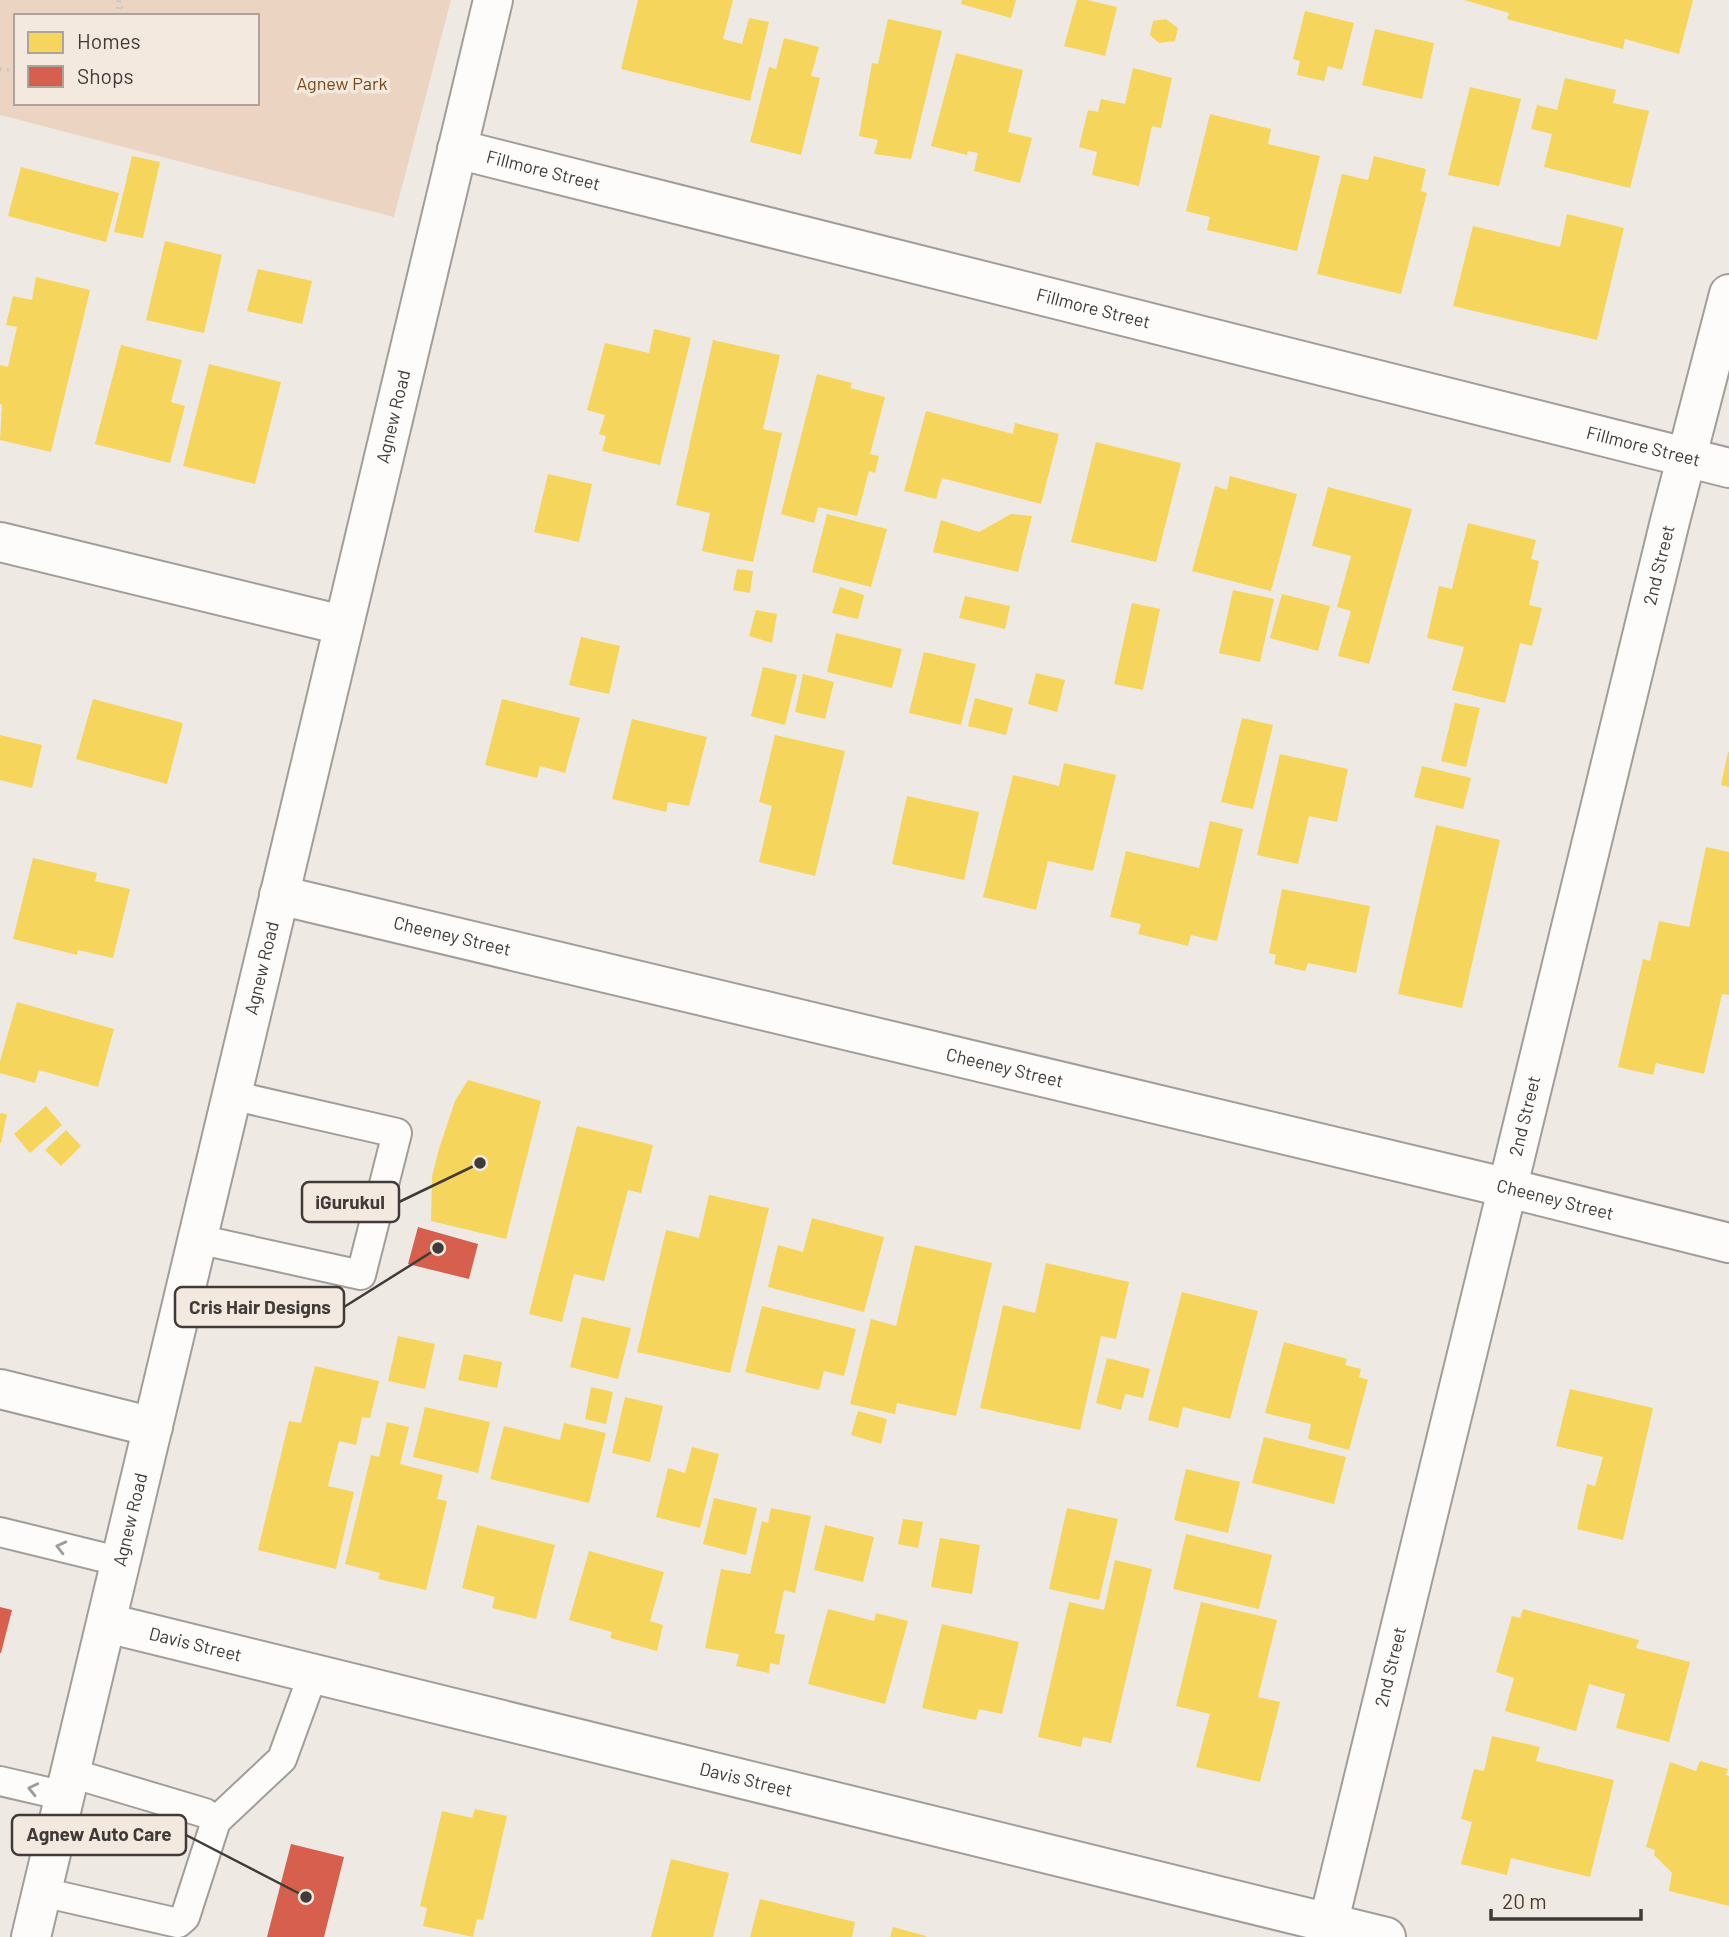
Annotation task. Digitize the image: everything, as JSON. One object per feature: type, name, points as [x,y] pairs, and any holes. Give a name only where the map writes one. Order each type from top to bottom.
[{"type":"street","name":"Agnew Road","points":[[31,1937],[493,0]]},
{"type":"street","name":"Fillmore Street","points":[[457,149],[1729,468]]},
{"type":"street","name":"2nd Street","points":[[1327,1930],[1686,458],[1729,295]]},
{"type":"street","points":[[0,542],[342,625]]},
{"type":"street","name":"Cheeney Street","points":[[279,895],[1729,1243]]},
{"type":"street","points":[[0,1389],[153,1427]]},
{"type":"street","name":"Davis Street","points":[[107,1623],[1327,1930],[1386,1937]]},
{"type":"lane","points":[[197,1239],[361,1275],[397,1133],[231,1095]]},
{"type":"lane","points":[[0,1532],[122,1562]]},
{"type":"lane","points":[[42,1892],[178,1923],[185,1917],[216,1821],[282,1759],[313,1674]]},
{"type":"lane","points":[[0,1782],[68,1785],[205,1813],[216,1821]]},
{"type":"green space","name":"Agnew Park","points":[[0,0],[451,0],[394,217],[0,115]]},
{"type":"building: Homes","points":[[638,0],[733,0],[723,39],[742,44],[749,18],[769,22],[750,101],[621,69]]},
{"type":"building: Homes","points":[[962,0],[1016,0],[1011,18],[961,4]]},
{"type":"building: Homes","points":[[1077,0],[1117,7],[1105,56],[1064,46]]},
{"type":"building: Homes","points":[[1464,0],[1693,0],[1679,54],[1625,39],[1623,49],[1507,19],[1509,13]]},
{"type":"building: Homes","points":[[1305,11],[1354,23],[1342,70],[1328,66],[1324,81],[1297,75],[1300,61],[1293,59]]},
{"type":"building: Homes","points":[[888,19],[942,31],[911,159],[874,154],[878,140],[859,136],[872,63],[878,64]]},
{"type":"building: Homes","points":[[1166,19],[1178,28],[1175,41],[1159,43],[1150,35],[1153,21]]},
{"type":"building: Homes","points":[[1375,29],[1434,43],[1422,99],[1362,85]]},
{"type":"building: Homes","points":[[784,38],[819,47],[811,76],[820,78],[801,155],[750,142],[769,67],[776,69]]},
{"type":"building: Homes","points":[[956,53],[1023,70],[1008,132],[1032,138],[1020,183],[974,171],[978,153],[968,151],[967,155],[931,146]]},
{"type":"building: Homes","points":[[1133,68],[1172,78],[1161,128],[1152,126],[1139,186],[1092,175],[1097,152],[1079,147],[1088,110],[1098,112],[1101,99],[1125,104]]},
{"type":"building: Homes","points":[[1565,78],[1616,90],[1613,103],[1649,111],[1630,188],[1544,167],[1552,134],[1531,129],[1537,105],[1557,110]]},
{"type":"building: Homes","points":[[1470,87],[1521,99],[1499,186],[1448,175]]},
{"type":"building: Homes","points":[[1210,114],[1271,129],[1268,144],[1320,156],[1297,251],[1207,230],[1210,217],[1186,211]]},
{"type":"building: Homes","points":[[132,156],[160,162],[143,238],[114,232]]},
{"type":"building: Homes","points":[[1374,156],[1426,169],[1421,191],[1427,193],[1401,294],[1317,274],[1342,174],[1368,180]]},
{"type":"building: Homes","points":[[21,167],[119,193],[106,242],[8,216]]},
{"type":"building: Homes","points":[[1567,214],[1624,228],[1597,340],[1453,306],[1473,226],[1560,247]]},
{"type":"building: Homes","points":[[165,241],[222,255],[204,333],[146,320]]},
{"type":"building: Homes","points":[[258,269],[312,281],[302,324],[247,311]]},
{"type":"building: Homes","points":[[36,277],[90,290],[51,452],[0,440],[0,365],[8,367],[17,327],[6,325],[13,296],[32,300]]},
{"type":"building: Homes","points":[[654,329],[691,338],[660,465],[602,451],[606,436],[599,434],[605,415],[587,410],[605,343],[649,353]]},
{"type":"building: Homes","points":[[713,340],[780,355],[763,429],[782,433],[753,562],[702,551],[710,513],[676,505]]},
{"type":"building: Homes","points":[[121,345],[182,360],[171,402],[185,406],[170,463],[95,444]]},
{"type":"building: Homes","points":[[209,364],[281,382],[255,484],[183,466]]},
{"type":"building: Homes","points":[[817,374],[852,383],[850,388],[885,397],[870,454],[879,456],[875,473],[869,471],[857,516],[818,507],[814,523],[781,514]]},
{"type":"building: Homes","points":[[926,411],[1013,434],[1015,423],[1059,434],[1041,504],[942,478],[936,499],[904,491]]},
{"type":"building: Homes","points":[[1096,442],[1181,463],[1156,562],[1071,542]]},
{"type":"building: Homes","points":[[548,474],[592,484],[579,542],[534,532]]},
{"type":"building: Homes","points":[[1230,476],[1297,494],[1271,591],[1192,571],[1215,486],[1227,490]]},
{"type":"building: Homes","points":[[1328,487],[1412,509],[1369,664],[1338,656],[1351,611],[1337,607],[1351,556],[1312,546]]},
{"type":"building: Homes","points":[[827,514],[887,529],[871,587],[812,572]]},
{"type":"building: Homes","points":[[1011,514],[1032,516],[1018,572],[933,552],[941,520],[979,532]]},
{"type":"building: Homes","points":[[1468,523],[1536,540],[1531,559],[1539,561],[1529,605],[1542,608],[1532,646],[1520,643],[1505,703],[1452,690],[1464,647],[1427,638],[1439,586],[1452,589]]},
{"type":"building: Homes","points":[[737,569],[753,571],[750,593],[733,590]]},
{"type":"building: Homes","points":[[840,587],[864,595],[858,619],[832,613]]},
{"type":"building: Homes","points":[[1233,590],[1274,599],[1260,662],[1219,653]]},
{"type":"building: Homes","points":[[1282,594],[1330,606],[1318,651],[1270,638]]},
{"type":"building: Homes","points":[[965,596],[1010,606],[1005,629],[959,618]]},
{"type":"building: Homes","points":[[1132,603],[1160,609],[1143,690],[1114,684]]},
{"type":"building: Homes","points":[[756,610],[777,614],[772,643],[749,636]]},
{"type":"building: Homes","points":[[836,633],[902,649],[892,688],[827,672]]},
{"type":"building: Homes","points":[[581,637],[620,646],[609,694],[569,685]]},
{"type":"building: Homes","points":[[924,652],[976,664],[961,725],[909,713]]},
{"type":"building: Homes","points":[[763,667],[797,675],[785,725],[751,716]]},
{"type":"building: Homes","points":[[1036,673],[1065,680],[1057,712],[1028,704]]},
{"type":"building: Homes","points":[[803,674],[834,682],[825,719],[795,712]]},
{"type":"building: Homes","points":[[975,698],[1013,708],[1006,735],[968,726]]},
{"type":"building: Homes","points":[[93,699],[183,723],[167,784],[76,759]]},
{"type":"building: Homes","points":[[502,699],[580,718],[565,773],[540,766],[537,778],[485,765]]},
{"type":"building: Homes","points":[[1455,703],[1480,708],[1466,767],[1441,761]]},
{"type":"building: Homes","points":[[1242,718],[1273,725],[1253,809],[1221,802]]},
{"type":"building: Homes","points":[[632,719],[707,737],[689,806],[668,802],[666,812],[612,799]]},
{"type":"building: Homes","points":[[0,735],[42,745],[32,788],[0,780]]},
{"type":"building: Homes","points":[[775,735],[845,751],[815,876],[759,862],[772,806],[759,802]]},
{"type":"building: Homes","points":[[1729,752],[1729,787],[1721,785]]},
{"type":"building: Homes","points":[[1280,754],[1348,769],[1337,822],[1309,816],[1298,864],[1257,855]]},
{"type":"building: Homes","points":[[1064,763],[1116,775],[1093,871],[1048,861],[1036,910],[983,897],[1013,775],[1059,786]]},
{"type":"building: Homes","points":[[1422,766],[1471,778],[1463,809],[1414,797]]},
{"type":"building: Homes","points":[[907,796],[979,812],[964,880],[892,864]]},
{"type":"building: Homes","points":[[1210,821],[1243,829],[1217,941],[1191,935],[1188,946],[1138,934],[1141,924],[1110,917],[1126,851],[1199,868]]},
{"type":"building: Homes","points":[[1436,825],[1500,840],[1462,1008],[1398,994]]},
{"type":"building: Homes","points":[[1706,847],[1729,852],[1729,995],[1722,994],[1704,1074],[1656,1063],[1653,1075],[1618,1067],[1643,959],[1650,961],[1659,921],[1689,927]]},
{"type":"building: Homes","points":[[33,858],[97,873],[95,881],[130,889],[113,958],[78,950],[77,955],[13,939]]},
{"type":"building: Homes","points":[[1282,889],[1370,906],[1356,973],[1308,963],[1305,971],[1274,964],[1276,955],[1269,953]]},
{"type":"building: Homes","points":[[17,1002],[114,1029],[98,1087],[39,1070],[35,1083],[0,1073],[0,1061]]},
{"type":"building: Homes","points":[[468,1080],[541,1101],[506,1239],[431,1221],[432,1176],[439,1149],[455,1101]]},
{"type":"building: Homes","points":[[46,1106],[62,1125],[30,1153],[14,1134]]},
{"type":"building: Homes","points":[[0,1113],[7,1114],[1,1143],[0,1143]]},
{"type":"building: Homes","points":[[577,1126],[653,1145],[641,1193],[628,1190],[604,1281],[574,1274],[562,1322],[529,1314]]},
{"type":"building: Homes","points":[[66,1130],[81,1146],[61,1166],[45,1150]]},
{"type":"building: Homes","points":[[709,1195],[769,1208],[730,1373],[637,1352],[666,1230],[699,1238]]},
{"type":"building: Homes","points":[[812,1218],[884,1237],[864,1312],[768,1287],[778,1245],[803,1252]]},
{"type":"building: Homes","points":[[915,1245],[992,1263],[956,1416],[897,1403],[895,1414],[850,1404],[871,1319],[896,1326]]},
{"type":"building: Homes","points":[[1046,1263],[1129,1282],[1116,1339],[1101,1336],[1080,1430],[980,1408],[1003,1305],[1035,1313]]},
{"type":"building: Homes","points":[[1182,1292],[1258,1311],[1230,1419],[1183,1407],[1178,1428],[1148,1420]]},
{"type":"building: Homes","points":[[762,1306],[856,1329],[844,1376],[824,1371],[819,1390],[745,1372]]},
{"type":"building: Homes","points":[[582,1317],[631,1328],[618,1379],[570,1367]]},
{"type":"building: Homes","points":[[398,1336],[435,1344],[425,1389],[388,1381]]},
{"type":"building: Homes","points":[[1284,1342],[1347,1359],[1345,1365],[1361,1369],[1359,1377],[1368,1380],[1349,1450],[1308,1439],[1311,1424],[1265,1413]]},
{"type":"building: Homes","points":[[464,1354],[502,1362],[497,1388],[458,1380]]},
{"type":"building: Homes","points":[[1107,1358],[1150,1369],[1143,1398],[1125,1394],[1121,1410],[1096,1403]]},
{"type":"building: Homes","points":[[315,1366],[379,1381],[370,1418],[362,1417],[356,1445],[339,1441],[328,1486],[354,1492],[336,1569],[258,1550],[289,1421],[301,1423]]},
{"type":"building: Homes","points":[[591,1387],[613,1392],[606,1424],[585,1419]]},
{"type":"building: Homes","points":[[1570,1389],[1653,1408],[1623,1540],[1577,1529],[1587,1484],[1595,1486],[1603,1457],[1556,1446]]},
{"type":"building: Homes","points":[[625,1397],[663,1406],[650,1462],[612,1453]]},
{"type":"building: Homes","points":[[425,1407],[490,1422],[478,1473],[413,1457]]},
{"type":"building: Homes","points":[[858,1411],[887,1419],[881,1444],[851,1435]]},
{"type":"building: Homes","points":[[387,1422],[409,1427],[400,1464],[443,1475],[437,1499],[447,1501],[426,1590],[378,1579],[380,1573],[345,1564],[371,1455],[379,1457]]},
{"type":"building: Homes","points":[[564,1423],[606,1433],[589,1503],[490,1479],[504,1426],[560,1440]]},
{"type":"building: Homes","points":[[1264,1437],[1346,1457],[1334,1504],[1252,1483]]},
{"type":"building: Homes","points":[[692,1447],[719,1454],[700,1528],[656,1517],[668,1468],[685,1473]]},
{"type":"building: Homes","points":[[1186,1469],[1240,1482],[1228,1533],[1174,1520]]},
{"type":"building: Homes","points":[[714,1498],[757,1508],[746,1555],[703,1544]]},
{"type":"building: Homes","points":[[771,1508],[811,1516],[795,1593],[784,1590],[775,1633],[785,1635],[779,1665],[770,1663],[769,1673],[736,1666],[739,1654],[705,1648],[721,1569],[750,1574],[762,1521],[768,1523]]},
{"type":"building: Homes","points":[[1067,1508],[1118,1519],[1099,1600],[1049,1589]]},
{"type":"building: Homes","points":[[903,1519],[923,1522],[918,1548],[898,1544]]},
{"type":"building: Homes","points":[[477,1525],[555,1545],[536,1619],[492,1608],[495,1597],[462,1588]]},
{"type":"building: Homes","points":[[825,1525],[874,1537],[863,1582],[814,1570]]},
{"type":"building: Homes","points":[[1186,1534],[1272,1555],[1259,1609],[1173,1589]]},
{"type":"building: Homes","points":[[940,1538],[980,1545],[972,1594],[931,1587]]},
{"type":"building: Homes","points":[[589,1551],[664,1572],[650,1621],[663,1625],[657,1651],[610,1638],[612,1632],[569,1620]]},
{"type":"building: Homes","points":[[1115,1560],[1152,1569],[1111,1743],[1083,1737],[1081,1747],[1038,1737],[1069,1602],[1104,1610]]},
{"type":"building: Homes","points":[[1201,1602],[1277,1620],[1258,1697],[1280,1702],[1260,1782],[1196,1767],[1210,1714],[1176,1706]]},
{"type":"building: Homes","points":[[828,1609],[874,1621],[876,1613],[908,1621],[885,1704],[808,1684]]},
{"type":"building: Homes","points":[[1523,1609],[1639,1640],[1636,1648],[1690,1662],[1669,1742],[1616,1728],[1625,1694],[1589,1684],[1576,1731],[1505,1711],[1514,1678],[1496,1672],[1512,1616],[1520,1618]]},
{"type":"building: Homes","points":[[942,1624],[1019,1642],[1002,1714],[979,1709],[976,1720],[922,1708]]},
{"type":"building: Homes","points":[[1492,1736],[1540,1747],[1536,1761],[1614,1780],[1590,1877],[1511,1858],[1507,1875],[1461,1864],[1472,1822],[1461,1819],[1474,1769],[1484,1771]]},
{"type":"building: Homes","points":[[1700,1761],[1728,1769],[1729,1906],[1669,1891],[1672,1873],[1654,1855],[1655,1850],[1646,1847],[1670,1762],[1696,1771]]},
{"type":"building: Homes","points":[[475,1809],[507,1816],[483,1920],[477,1919],[473,1937],[423,1926],[427,1908],[420,1906],[442,1811],[472,1818]]},
{"type":"building: Homes","points":[[671,1859],[729,1873],[713,1937],[651,1937]]},
{"type":"building: Homes","points":[[760,1899],[855,1922],[852,1937],[750,1937]]},
{"type":"building: Homes","points":[[893,1927],[926,1936],[926,1937],[890,1937]]},
{"type":"building: Shops","points":[[418,1227],[478,1244],[469,1279],[408,1264]]},
{"type":"building: Shops","points":[[0,1607],[12,1610],[1,1653],[0,1653]]},
{"type":"building: Shops","points":[[291,1844],[344,1857],[324,1937],[267,1937]]},
{"type":"place","name":"iGurukul","points":[[480,1163]]},
{"type":"place","name":"Cris Hair Designs","points":[[438,1248]]},
{"type":"place","name":"Agnew Auto Care","points":[[306,1897]]}]
